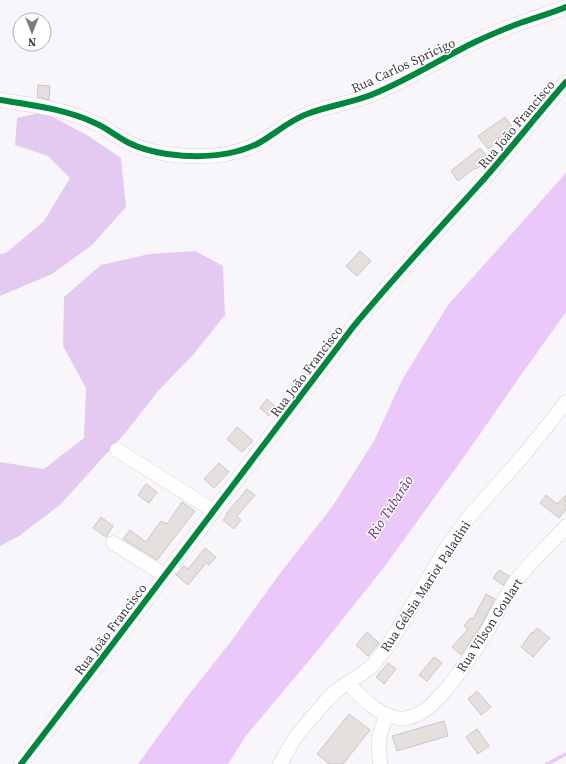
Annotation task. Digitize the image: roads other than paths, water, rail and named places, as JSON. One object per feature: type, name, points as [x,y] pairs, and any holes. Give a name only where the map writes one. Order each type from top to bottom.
[{"type":"street","name":"Rua Carlos Spricigo","points":[[0,100],[34,105],[80,116],[96,123],[129,143],[168,154],[198,156],[241,151],[258,143],[287,124],[306,114],[372,95],[499,31],[566,8]]},
{"type":"street","name":"Rua João Francisco","points":[[21,764],[353,326],[484,179],[566,82]]},
{"type":"street","name":"Rua Gélsia Mariot Paladini","points":[[280,764],[296,736],[312,716],[337,690],[348,684],[372,666],[384,651],[442,555],[467,519],[524,456],[566,402]]},
{"type":"street","points":[[117,450],[214,510]]},
{"type":"street","name":"Rua Vilson Goulart","points":[[348,684],[363,699],[386,715],[399,718],[408,718],[417,715],[428,708],[454,679],[478,645],[515,583],[566,526]]},
{"type":"street","points":[[113,543],[165,575]]},
{"type":"street","points":[[380,764],[379,738],[386,715]]},
{"type":"water","name":"Rio Tubarão","points":[[566,173],[566,312],[382,570],[245,737],[228,764],[138,764],[184,701],[232,640],[281,572],[332,507],[374,441],[402,380],[448,305]]},
{"type":"waterway","points":[[547,764],[566,754]]}]
